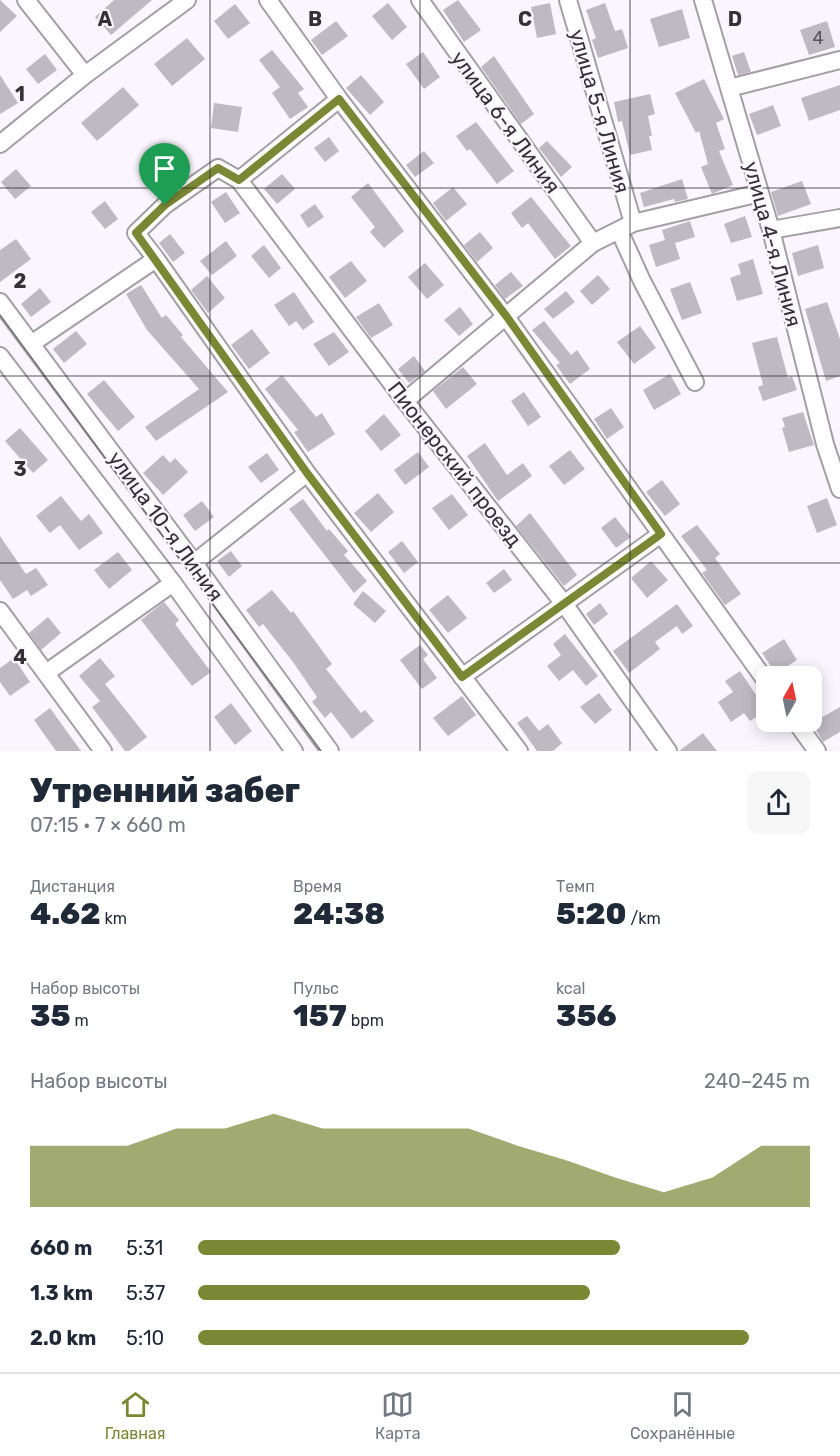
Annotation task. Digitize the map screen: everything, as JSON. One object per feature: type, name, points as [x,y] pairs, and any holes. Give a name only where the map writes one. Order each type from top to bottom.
[{"type":"street","points":[[26,0],[85,75]]},
{"type":"street","points":[[0,144],[85,75],[188,0]]},
{"type":"street","points":[[268,0],[339,99],[507,317],[756,667]]},
{"type":"street","name":"улица 6-я Линия","points":[[420,0],[593,243]]},
{"type":"street","name":"улица 5-я Линия","points":[[568,0],[642,281],[695,382]]},
{"type":"street","name":"улица 4-я Линия","points":[[704,0],[771,230],[825,444],[840,489]]},
{"type":"street","points":[[729,88],[840,60]]},
{"type":"street","points":[[339,99],[239,180],[218,168],[165,205],[136,233],[307,473],[519,751]]},
{"type":"street","name":"Пионерский проезд","points":[[239,180],[405,401],[565,605],[668,751]]},
{"type":"street","points":[[405,401],[593,243],[626,226],[760,193]]},
{"type":"street","points":[[771,230],[840,218]]},
{"type":"street","points":[[31,344],[156,259]]},
{"type":"street","name":"улица 10-я Линия","points":[[0,302],[194,562],[330,751]]},
{"type":"street","name":"улица 10-я Линия","points":[[0,356],[173,583],[294,751]]},
{"type":"street","points":[[194,562],[307,473]]},
{"type":"street","points":[[462,677],[661,534]]},
{"type":"street","points":[[46,673],[173,583]]},
{"type":"street","points":[[0,611],[103,751]]},
{"type":"street","points":[[803,732],[817,751]]},
{"type":"building","points":[[0,0],[17,16],[0,32]]},
{"type":"building","points":[[114,0],[152,0],[111,35],[95,17]]},
{"type":"building","points":[[458,0],[481,30],[464,42],[443,10]]},
{"type":"building","points":[[388,3],[407,27],[392,40],[372,16]]},
{"type":"building","points":[[550,3],[556,34],[537,38],[531,7]]},
{"type":"building","points":[[605,3],[615,31],[622,29],[628,48],[598,58],[592,40],[596,38],[586,10]]},
{"type":"building","points":[[235,4],[250,23],[228,39],[214,21]]},
{"type":"building","points":[[682,9],[690,38],[659,47],[650,19]]},
{"type":"building","points":[[336,21],[348,36],[322,55],[311,40]]},
{"type":"building","points":[[827,21],[835,47],[809,55],[800,30]]},
{"type":"building","points":[[187,38],[205,59],[172,86],[154,64]]},
{"type":"building","points":[[272,50],[304,89],[298,93],[308,107],[290,119],[272,93],[280,87],[259,60]]},
{"type":"building","points":[[423,52],[440,77],[424,89],[406,64]]},
{"type":"building","points":[[744,52],[751,72],[738,75],[732,56]]},
{"type":"building","points":[[45,54],[57,70],[38,84],[26,69]]},
{"type":"building","points":[[494,56],[534,114],[521,124],[481,67]]},
{"type":"building","points":[[0,75],[18,103],[0,114]]},
{"type":"building","points":[[361,75],[384,102],[370,115],[346,88]]},
{"type":"building","points":[[704,79],[724,119],[716,123],[725,149],[719,151],[733,185],[712,194],[701,167],[708,164],[699,131],[696,133],[675,93]]},
{"type":"building","points":[[840,85],[840,110],[809,121],[801,98]]},
{"type":"building","points":[[123,87],[139,105],[97,141],[81,123]]},
{"type":"building","points":[[650,94],[655,114],[648,116],[652,150],[630,155],[622,121],[618,122],[614,102]]},
{"type":"building","points":[[214,103],[242,107],[238,132],[211,128]]},
{"type":"building","points":[[773,105],[781,126],[757,135],[749,114]]},
{"type":"building","points":[[476,122],[514,171],[497,184],[470,149],[467,151],[456,136]]},
{"type":"building","points":[[329,137],[339,151],[325,162],[314,148]]},
{"type":"building","points":[[547,141],[572,167],[561,177],[539,148]]},
{"type":"building","points":[[424,151],[434,163],[415,177],[406,165]]},
{"type":"building","points":[[16,169],[31,186],[15,199],[1,182]]},
{"type":"building","points":[[282,174],[295,189],[277,204],[264,189]]},
{"type":"building","points":[[682,179],[688,199],[675,202],[674,199],[644,207],[640,193]]},
{"type":"building","points":[[802,181],[811,204],[778,216],[771,192]]},
{"type":"building","points":[[368,183],[404,231],[384,248],[370,232],[375,227],[351,197]]},
{"type":"building","points":[[453,187],[467,204],[446,221],[433,203]]},
{"type":"building","points":[[226,192],[240,213],[225,223],[211,202]]},
{"type":"building","points":[[531,197],[571,246],[555,259],[528,223],[522,228],[511,213]]},
{"type":"building","points":[[105,201],[118,219],[105,229],[91,212]]},
{"type":"building","points":[[315,204],[324,217],[308,228],[300,215]]},
{"type":"building","points":[[745,216],[752,237],[731,243],[724,224]]},
{"type":"building","points":[[690,221],[695,237],[675,243],[680,259],[656,267],[649,245],[665,240],[662,230]]},
{"type":"building","points":[[480,232],[493,248],[477,262],[464,245]]},
{"type":"building","points":[[170,234],[185,253],[173,262],[159,243]]},
{"type":"building","points":[[16,239],[31,259],[0,282],[0,250]]},
{"type":"building","points":[[226,241],[237,256],[212,275],[200,261]]},
{"type":"building","points":[[264,245],[281,268],[269,278],[251,256]]},
{"type":"building","points":[[818,245],[824,268],[798,276],[792,253]]},
{"type":"building","points":[[753,259],[763,294],[737,301],[730,278],[741,274],[738,264]]},
{"type":"building","points":[[351,261],[367,281],[345,298],[329,277]]},
{"type":"building","points":[[425,263],[444,285],[427,299],[408,277]]},
{"type":"building","points":[[511,272],[523,286],[505,299],[495,285]]},
{"type":"building","points":[[598,275],[610,289],[592,305],[580,291]]},
{"type":"building","points":[[207,276],[225,298],[208,313],[191,290]]},
{"type":"building","points":[[690,282],[702,313],[682,320],[670,289]]},
{"type":"building","points":[[141,285],[162,318],[166,315],[183,335],[181,337],[228,392],[156,441],[145,427],[199,389],[147,330],[126,294]]},
{"type":"building","points":[[40,288],[51,302],[31,317],[21,304]]},
{"type":"building","points":[[566,291],[575,302],[553,319],[544,309]]},
{"type":"building","points":[[294,292],[314,322],[303,330],[296,321],[289,326],[274,305]]},
{"type":"building","points":[[827,302],[840,339],[840,376],[826,381],[805,309]]},
{"type":"building","points":[[379,303],[393,325],[371,338],[356,317]]},
{"type":"building","points":[[460,307],[473,324],[459,336],[444,320]]},
{"type":"building","points":[[544,321],[571,355],[577,350],[590,369],[570,384],[556,365],[560,363],[532,330]]},
{"type":"building","points":[[640,326],[656,348],[634,364],[617,342]]},
{"type":"building","points":[[252,329],[270,353],[249,369],[231,345]]},
{"type":"building","points":[[76,331],[87,344],[64,363],[53,349]]},
{"type":"building","points":[[334,332],[349,352],[329,366],[313,344]]},
{"type":"building","points":[[777,337],[788,378],[792,376],[797,390],[763,401],[758,387],[763,385],[752,343]]},
{"type":"building","points":[[414,356],[425,371],[409,383],[398,369]]},
{"type":"building","points":[[463,367],[477,384],[446,409],[433,391]]},
{"type":"building","points":[[670,374],[681,394],[654,410],[643,390]]},
{"type":"building","points":[[282,375],[316,417],[322,413],[335,434],[308,452],[294,432],[298,430],[265,389]]},
{"type":"building","points":[[104,380],[135,417],[118,431],[87,394]]},
{"type":"building","points":[[524,392],[541,417],[528,426],[511,401]]},
{"type":"building","points":[[611,408],[624,427],[607,439],[594,419]]},
{"type":"building","points":[[803,412],[814,445],[789,452],[782,428],[785,427],[782,418]]},
{"type":"building","points":[[384,414],[401,435],[381,451],[365,431]]},
{"type":"building","points":[[20,428],[48,460],[33,473],[5,441]]},
{"type":"building","points":[[485,443],[507,475],[523,463],[532,476],[498,501],[467,456]]},
{"type":"building","points":[[570,450],[585,469],[564,485],[549,466]]},
{"type":"building","points":[[418,452],[429,467],[405,485],[394,470]]},
{"type":"building","points":[[267,453],[279,470],[261,483],[248,467]]},
{"type":"building","points":[[163,455],[170,463],[175,458],[188,472],[163,495],[143,473]]},
{"type":"building","points":[[662,480],[680,504],[665,516],[646,492]]},
{"type":"building","points":[[378,493],[394,512],[371,532],[354,513]]},
{"type":"building","points":[[452,494],[468,515],[449,530],[432,508]]},
{"type":"building","points":[[61,496],[81,521],[89,514],[103,533],[79,550],[60,525],[50,533],[36,516]]},
{"type":"building","points":[[827,498],[837,525],[817,533],[807,506]]},
{"type":"building","points":[[303,499],[327,531],[329,529],[348,551],[344,555],[367,581],[354,593],[289,509]]},
{"type":"building","points":[[202,501],[214,517],[195,531],[183,515]]},
{"type":"building","points":[[530,513],[577,575],[564,586],[516,526]]},
{"type":"building","points":[[615,517],[631,537],[616,548],[601,528]]},
{"type":"building","points":[[697,525],[720,554],[715,558],[741,594],[725,605],[702,573],[707,570],[681,536]]},
{"type":"building","points":[[0,536],[26,574],[36,568],[48,585],[31,596],[27,590],[13,599],[0,580]]},
{"type":"building","points":[[402,541],[418,562],[404,573],[388,552]]},
{"type":"building","points":[[231,551],[242,566],[229,577],[217,561]]},
{"type":"building","points":[[118,552],[132,570],[109,589],[94,570]]},
{"type":"building","points":[[651,561],[668,580],[647,598],[631,578]]},
{"type":"building","points":[[504,569],[512,580],[494,593],[486,583]]},
{"type":"building","points":[[272,590],[291,613],[293,611],[332,664],[326,669],[361,713],[365,710],[374,721],[352,739],[331,712],[325,718],[312,702],[317,697],[293,662],[263,624],[259,627],[246,610]]},
{"type":"building","points":[[363,591],[386,611],[375,623],[353,604]]},
{"type":"building","points":[[448,595],[467,618],[448,633],[429,610]]},
{"type":"building","points":[[164,602],[179,620],[175,624],[211,672],[192,686],[141,620]]},
{"type":"building","points":[[600,603],[608,614],[594,625],[586,614]]},
{"type":"building","points":[[677,604],[693,626],[682,634],[677,626],[655,642],[660,649],[629,673],[613,651]]},
{"type":"building","points":[[48,617],[61,633],[41,650],[29,633]]},
{"type":"building","points":[[565,634],[598,676],[586,686],[573,670],[559,681],[547,666],[561,655],[553,644]]},
{"type":"building","points":[[784,639],[797,660],[788,666],[771,666],[762,653]]},
{"type":"building","points":[[420,645],[428,655],[423,659],[437,678],[422,689],[400,660]]},
{"type":"building","points":[[14,658],[30,682],[10,696],[0,682],[0,668]]},
{"type":"building","points":[[100,658],[115,676],[105,684],[147,737],[129,751],[125,751],[92,707],[100,701],[79,676]]},
{"type":"building","points":[[740,671],[756,695],[756,717],[750,721],[744,713],[731,722],[718,702],[733,692],[725,681]]},
{"type":"building","points":[[599,693],[612,710],[595,724],[580,707]]},
{"type":"building","points":[[462,696],[476,715],[448,736],[433,718]]},
{"type":"building","points":[[231,703],[252,731],[235,745],[214,717]]},
{"type":"building","points":[[840,707],[840,732],[823,742],[817,732],[822,732],[822,717]]},
{"type":"building","points":[[50,708],[81,751],[56,751],[34,720]]},
{"type":"building","points":[[527,716],[539,731],[548,724],[562,743],[553,751],[537,751],[517,723]]},
{"type":"building","points":[[703,733],[717,751],[679,751]]},
{"type":"tram line","points":[[0,315],[321,751]]},
{"type":"route","points":[[339,99],[507,317],[661,534],[462,677],[307,473],[136,233],[165,205],[218,168],[239,180],[339,99]]}]
